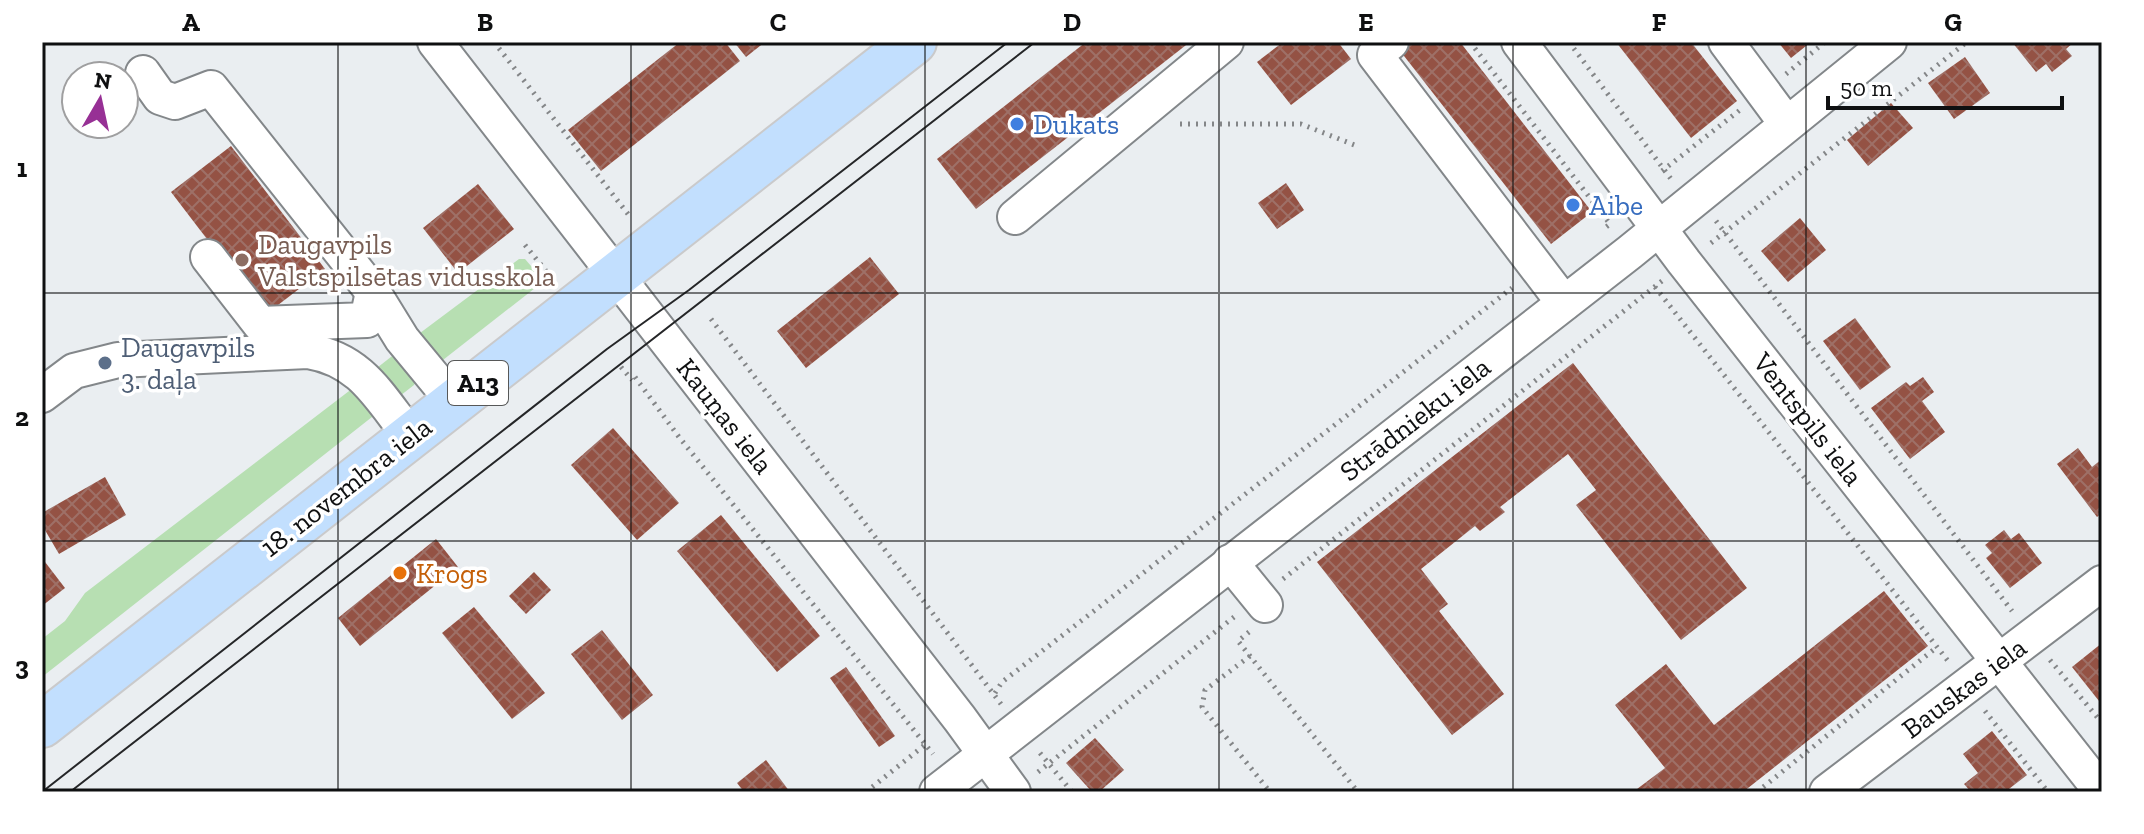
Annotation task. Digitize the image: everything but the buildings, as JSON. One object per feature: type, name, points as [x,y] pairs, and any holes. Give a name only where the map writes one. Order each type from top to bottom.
[{"type":"main road","name":"18. novembra iela","points":[[42,725],[914,42]]},
{"type":"street","name":"Kauņas iela","points":[[435,42],[986,753],[1022,785]]},
{"type":"street","points":[[1015,217],[1226,42]]},
{"type":"street","points":[[1391,42],[1375,55],[1564,303]]},
{"type":"street","name":"Ventspils iela","points":[[1519,42],[1684,262],[2102,792]]},
{"type":"street","points":[[1726,42],[1786,123]]},
{"type":"street","name":"Strādnieku iela","points":[[937,792],[1564,303],[1889,42]]},
{"type":"street","points":[[143,73],[160,97],[175,102],[211,88],[373,292],[402,339],[454,402]]},
{"type":"street","points":[[208,257],[260,324],[367,320],[373,292]]},
{"type":"street","points":[[42,395],[74,371],[118,360],[308,351],[334,355],[359,372],[411,437]]},
{"type":"street","points":[[1230,562],[1261,608]]},
{"type":"street","name":"Bauskas iela","points":[[1827,792],[2102,583]]},
{"type":"path","points":[[494,42],[628,214]]},
{"type":"path","points":[[1470,42],[1610,224],[1600,232]]},
{"type":"path","points":[[1569,42],[1662,171],[1728,231],[2031,637],[2102,723]]},
{"type":"path","points":[[1022,785],[1049,762],[1261,608],[1684,262],[1728,231],[1967,42]]},
{"type":"path","points":[[1135,118],[1222,126],[1260,121],[1301,124],[1357,146]]},
{"type":"path","points":[[525,245],[550,276]]},
{"type":"path","points":[[995,693],[1014,673],[1537,268]]},
{"type":"path","points":[[1655,287],[1950,664]]},
{"type":"path","points":[[711,319],[1002,705]]},
{"type":"path","points":[[621,367],[634,379],[936,758]]},
{"type":"path","points":[[1261,608],[1238,641],[1358,792]]},
{"type":"path","points":[[1757,792],[1937,647]]},
{"type":"path","points":[[1250,656],[1205,690],[1202,707],[1270,792]]},
{"type":"path","points":[[1979,704],[2048,792]]},
{"type":"path","points":[[866,792],[926,744]]},
{"type":"path","points":[[1037,750],[1072,792]]},
{"type":"green space","points":[[519,259],[525,259],[544,281],[434,367],[412,339]]},
{"type":"green space","points":[[396,353],[417,378],[414,385],[396,399],[373,371]]},
{"type":"green space","points":[[353,388],[372,410],[372,417],[42,677],[42,639],[65,621],[85,593]]},
{"type":"tram line","points":[[42,792],[607,349],[689,290],[1008,42]]},
{"type":"tram line","points":[[70,792],[1035,42]]},
{"type":"place","name":"Dukats","points":[[1017,124]]},
{"type":"place","name":"Aibe","points":[[1573,205]]},
{"type":"place","name":"Daugavpils Valstspilsētas vidusskola","points":[[242,260]]},
{"type":"place","name":"Daugavpils 3. daļa","points":[[105,363]]},
{"type":"place","name":"Krogs","points":[[400,573]]}]
